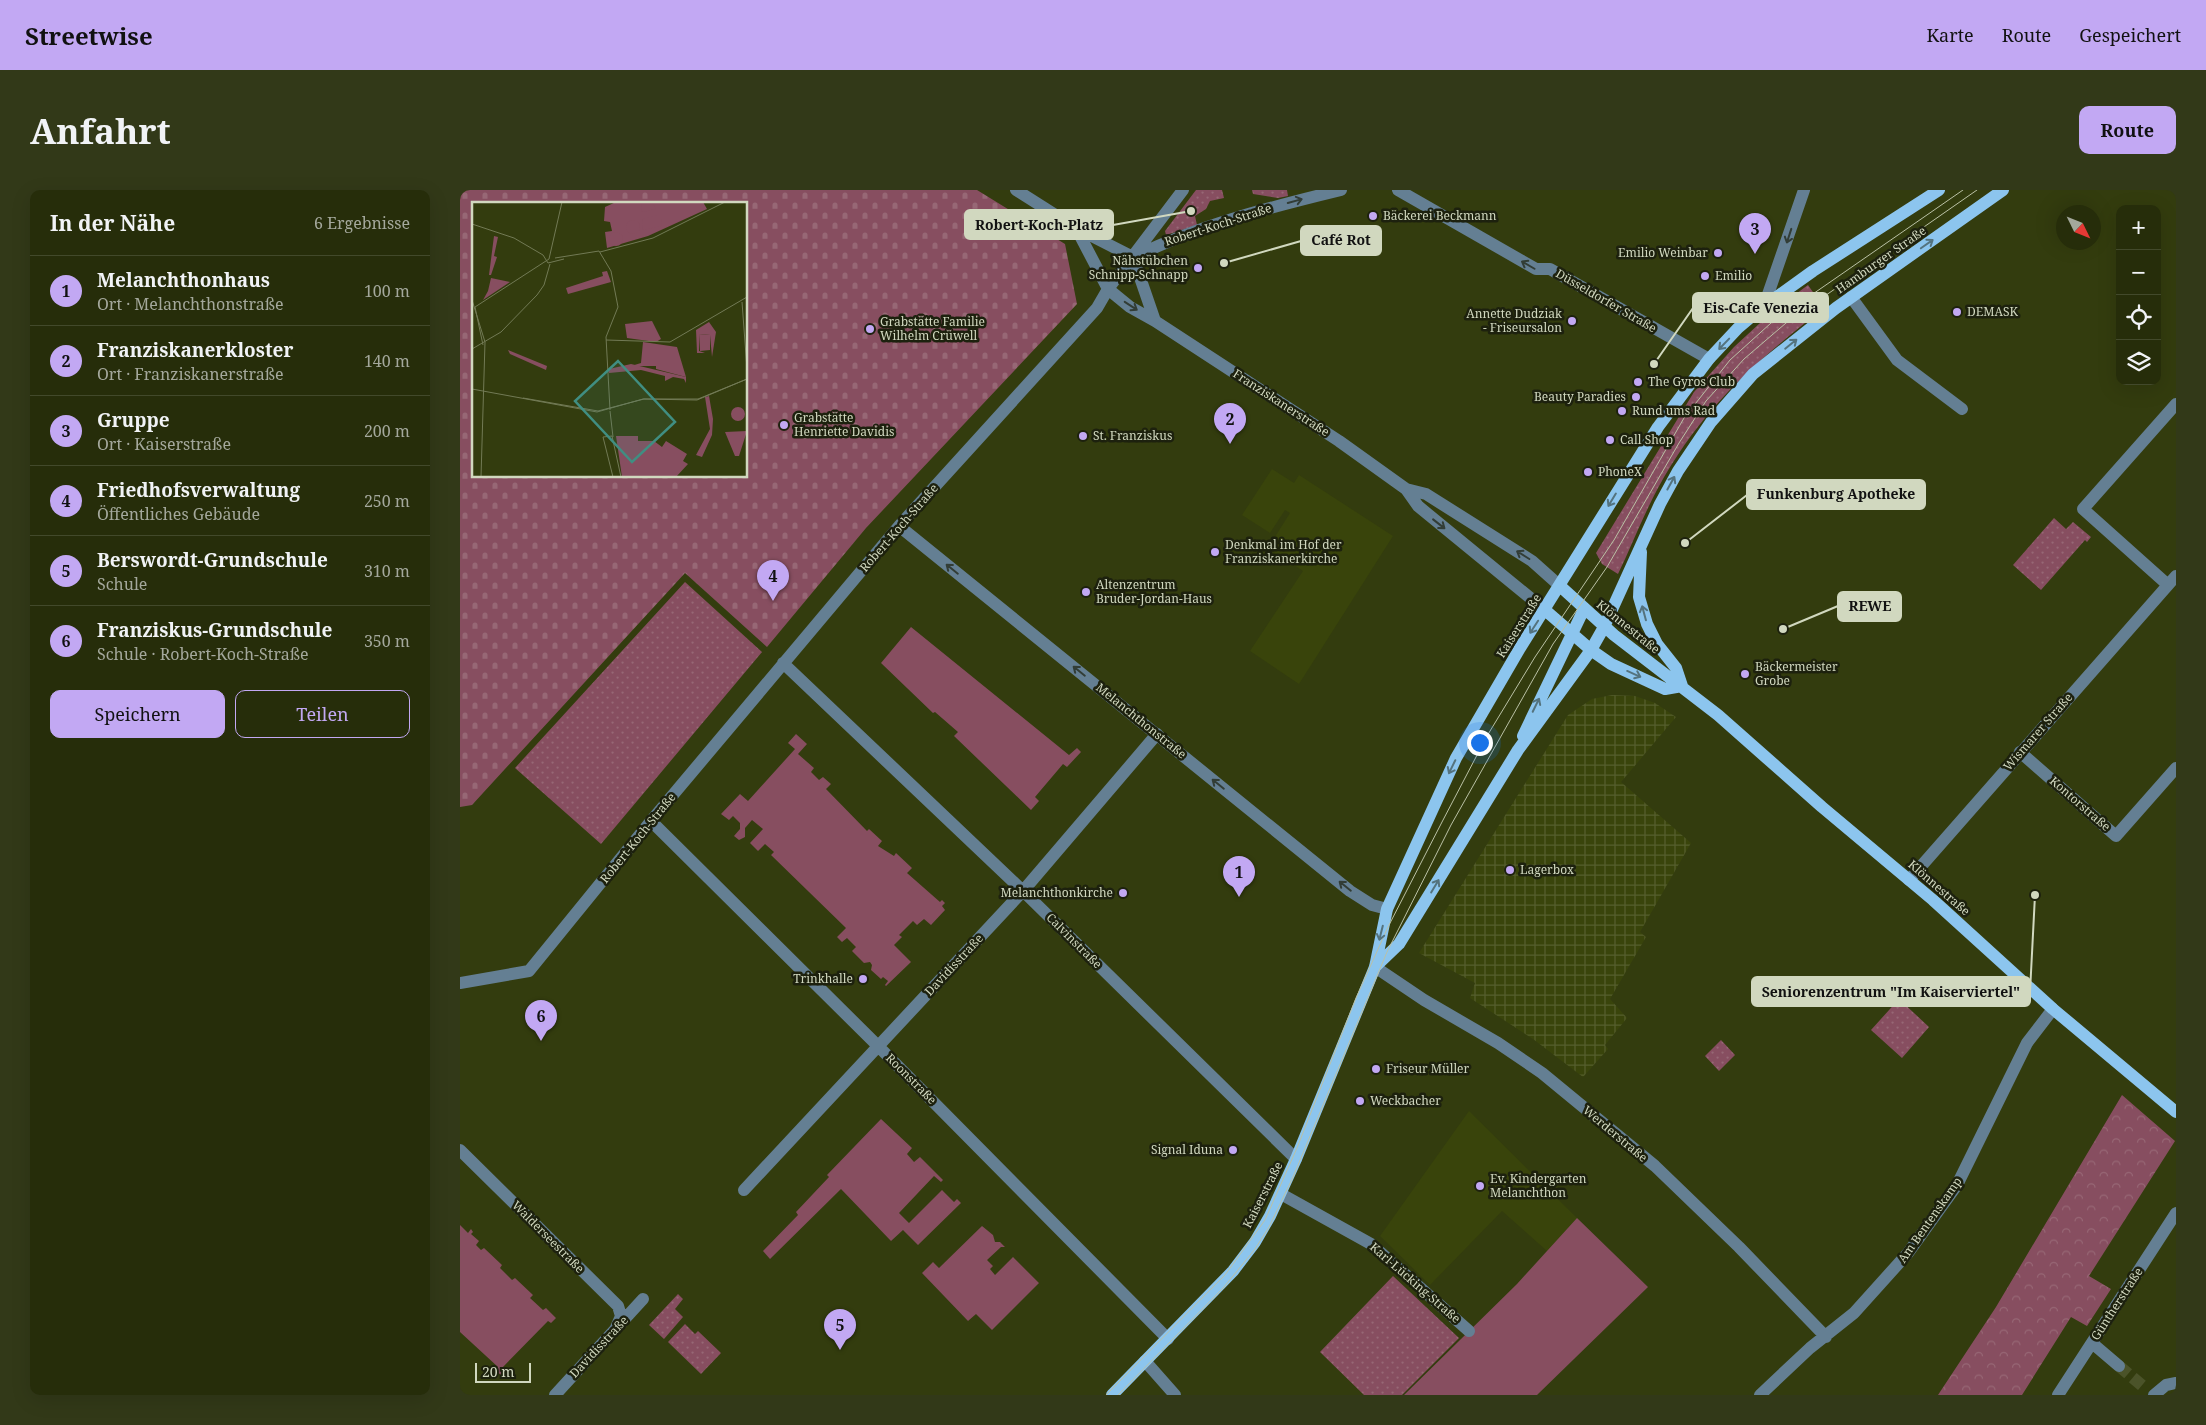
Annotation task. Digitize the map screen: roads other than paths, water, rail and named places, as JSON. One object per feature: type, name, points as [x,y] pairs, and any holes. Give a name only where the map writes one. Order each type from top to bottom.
[{"type":"main road","name":"Hamburger Straße","points":[[1738,328],[1764,306],[1813,271],[1939,190]]},
{"type":"main road","name":"Hamburger Straße","points":[[1753,374],[1851,297],[2003,190]]},
{"type":"main road","name":"Kaiserstraße","points":[[1112,1395],[1233,1271],[1255,1242],[1281,1194],[1296,1160],[1375,967],[1387,909],[1456,758],[1658,427],[1709,359],[1738,328]]},
{"type":"main road","name":"Kaiserstraße","points":[[1375,967],[1399,944],[1518,750],[1591,650],[1604,627],[1641,542],[1678,471],[1711,422],[1753,374]]},
{"type":"main road","points":[[1545,610],[1591,650],[1611,664],[1665,688],[1682,686],[1676,668],[1657,644],[1647,624],[1639,590],[1641,542]]},
{"type":"main road","name":"Klönnestraße","points":[[1560,586],[1604,627],[1718,715],[1822,807],[1909,880],[2053,1009],[2176,1112]]},
{"type":"main road","points":[[1518,750],[1528,721],[1584,609]]},
{"type":"street","points":[[1016,190],[1076,228],[1133,257],[1155,321]]},
{"type":"street","points":[[1133,257],[1183,190]]},
{"type":"street","name":"Robert-Koch-Straße","points":[[460,983],[529,971],[651,821],[899,526],[1097,308],[1108,289],[1133,257],[1169,240],[1271,208],[1341,190]]},
{"type":"street","points":[[1764,306],[1804,190]]},
{"type":"street","name":"Düsseldorfer Straße","points":[[1404,191],[1536,270],[1550,269],[1709,359]]},
{"type":"street","points":[[1076,228],[1108,289]]},
{"type":"street","name":"Franziskanerstraße","points":[[1108,289],[1130,307],[1155,321],[1338,441],[1406,489],[1418,506],[1545,610]]},
{"type":"street","points":[[1851,297],[1897,360],[1962,409]]},
{"type":"street","name":"Wismarer Straße","points":[[1909,880],[2172,581],[2083,509],[2176,404]]},
{"type":"street","name":"Franziskanerstraße","points":[[1406,489],[1426,494],[1532,561],[1560,586]]},
{"type":"street","name":"Melanchthonstraße","points":[[899,526],[1356,895],[1372,904],[1387,909]]},
{"type":"street","name":"Calvinstraße","points":[[784,663],[1023,891],[1296,1160]]},
{"type":"street","name":"Davidisstraße","points":[[744,1190],[1023,891],[1157,734]]},
{"type":"street","name":"Kontorstraße","points":[[2020,752],[2116,836],[2176,768]]},
{"type":"street","name":"Roonstraße","points":[[651,821],[879,1047],[1168,1339]]},
{"type":"street","name":"Werderstraße","points":[[1375,967],[1424,1000],[1498,1043],[1542,1073],[1655,1166],[1739,1247],[1826,1337]]},
{"type":"street","name":"Am Bentenskamp","points":[[1760,1395],[1810,1348],[1854,1313],[1890,1276],[1935,1217],[1971,1159],[2027,1043],[2053,1009]]},
{"type":"street","name":"Walderseestraße","points":[[460,1150],[618,1306],[621,1316],[615,1330]]},
{"type":"street","name":"Karl-Lücking-Straße","points":[[1281,1194],[1371,1244],[1469,1331]]},
{"type":"street","name":"Güntherstraße","points":[[2058,1395],[2176,1213]]},
{"type":"street","name":"Davidisstraße","points":[[555,1395],[643,1299]]},
{"type":"street","points":[[2092,1343],[2119,1366]]},
{"type":"street","points":[[1145,1361],[1175,1395]]},
{"type":"street","points":[[2151,1393],[2166,1385],[2176,1383]]},
{"type":"tunnel","points":[[2119,1366],[2145,1388]]},
{"type":"tram line","points":[[1106,1395],[1225,1275],[1265,1220],[1297,1148],[1356,998],[1388,927],[1442,822],[1487,736],[1535,657],[1614,540],[1684,418],[1730,360],[1771,323],[1963,190]]},
{"type":"tram line","points":[[1118,1395],[1224,1287],[1255,1249],[1269,1227],[1293,1177],[1387,952],[1451,825],[1553,644],[1607,567],[1679,443],[1706,401],[1744,359],[1786,323],[1977,190]]},
{"type":"place","name":"Robert-Koch-Platz","points":[[1191,211]]},
{"type":"place","name":"Bäckerei Beckmann","points":[[1373,216]]},
{"type":"place","name":"Emilio Weinbar","points":[[1718,253]]},
{"type":"place","name":"Gruppe","points":[[1755,254]]},
{"type":"place","name":"Café Rot","points":[[1224,263]]},
{"type":"place","name":"Nähstübchen Schnipp-Schnapp","points":[[1198,268]]},
{"type":"place","name":"Emilio","points":[[1705,276]]},
{"type":"place","name":"DEMASK","points":[[1957,312]]},
{"type":"place","name":"Annette Dudziak - Friseursalon","points":[[1572,321]]},
{"type":"place","name":"Grabstätte Familie Wilhelm Crüwell","points":[[870,329]]},
{"type":"place","name":"Eis-Cafe Venezia","points":[[1654,364]]},
{"type":"place","name":"The Gyros Club","points":[[1638,382]]},
{"type":"place","name":"Beauty Paradies","points":[[1636,397]]},
{"type":"place","name":"Rund ums Rad","points":[[1622,411]]},
{"type":"place","name":"Grabstätte Henriette Davidis","points":[[784,425]]},
{"type":"place","name":"St. Franziskus","points":[[1083,436]]},
{"type":"place","name":"Call Shop","points":[[1610,440]]},
{"type":"place","name":"Franziskanerkloster","points":[[1230,444]]},
{"type":"place","name":"PhoneX","points":[[1588,472]]},
{"type":"place","name":"Funkenburg Apotheke","points":[[1685,543]]},
{"type":"place","name":"Denkmal im Hof der Franziskanerkirche","points":[[1215,552]]},
{"type":"place","name":"Altenzentrum Bruder-Jordan-Haus","points":[[1086,592]]},
{"type":"place","name":"Friedhofsverwaltung","points":[[773,601]]},
{"type":"place","name":"REWE","points":[[1783,629]]},
{"type":"place","name":"Bäckermeister Grobe","points":[[1745,674]]},
{"type":"place","name":"Lagerbox","points":[[1510,870]]},
{"type":"place","name":"Melanchthonkirche","points":[[1123,893]]},
{"type":"place","name":"Seniorenzentrum \"Im Kaiserviertel\"","points":[[2035,895]]},
{"type":"place","name":"Melanchthonhaus","points":[[1239,897]]},
{"type":"place","name":"Trinkhalle","points":[[863,979]]},
{"type":"place","name":"Franziskus-Grundschule","points":[[541,1041]]},
{"type":"place","name":"Friseur Müller","points":[[1376,1069]]},
{"type":"place","name":"Weckbacher","points":[[1360,1101]]},
{"type":"place","name":"Signal Iduna","points":[[1233,1150]]},
{"type":"place","name":"Ev. Kindergarten Melanchthon","points":[[1480,1186]]},
{"type":"place","name":"Berswordt-Grundschule","points":[[840,1350]]}]
